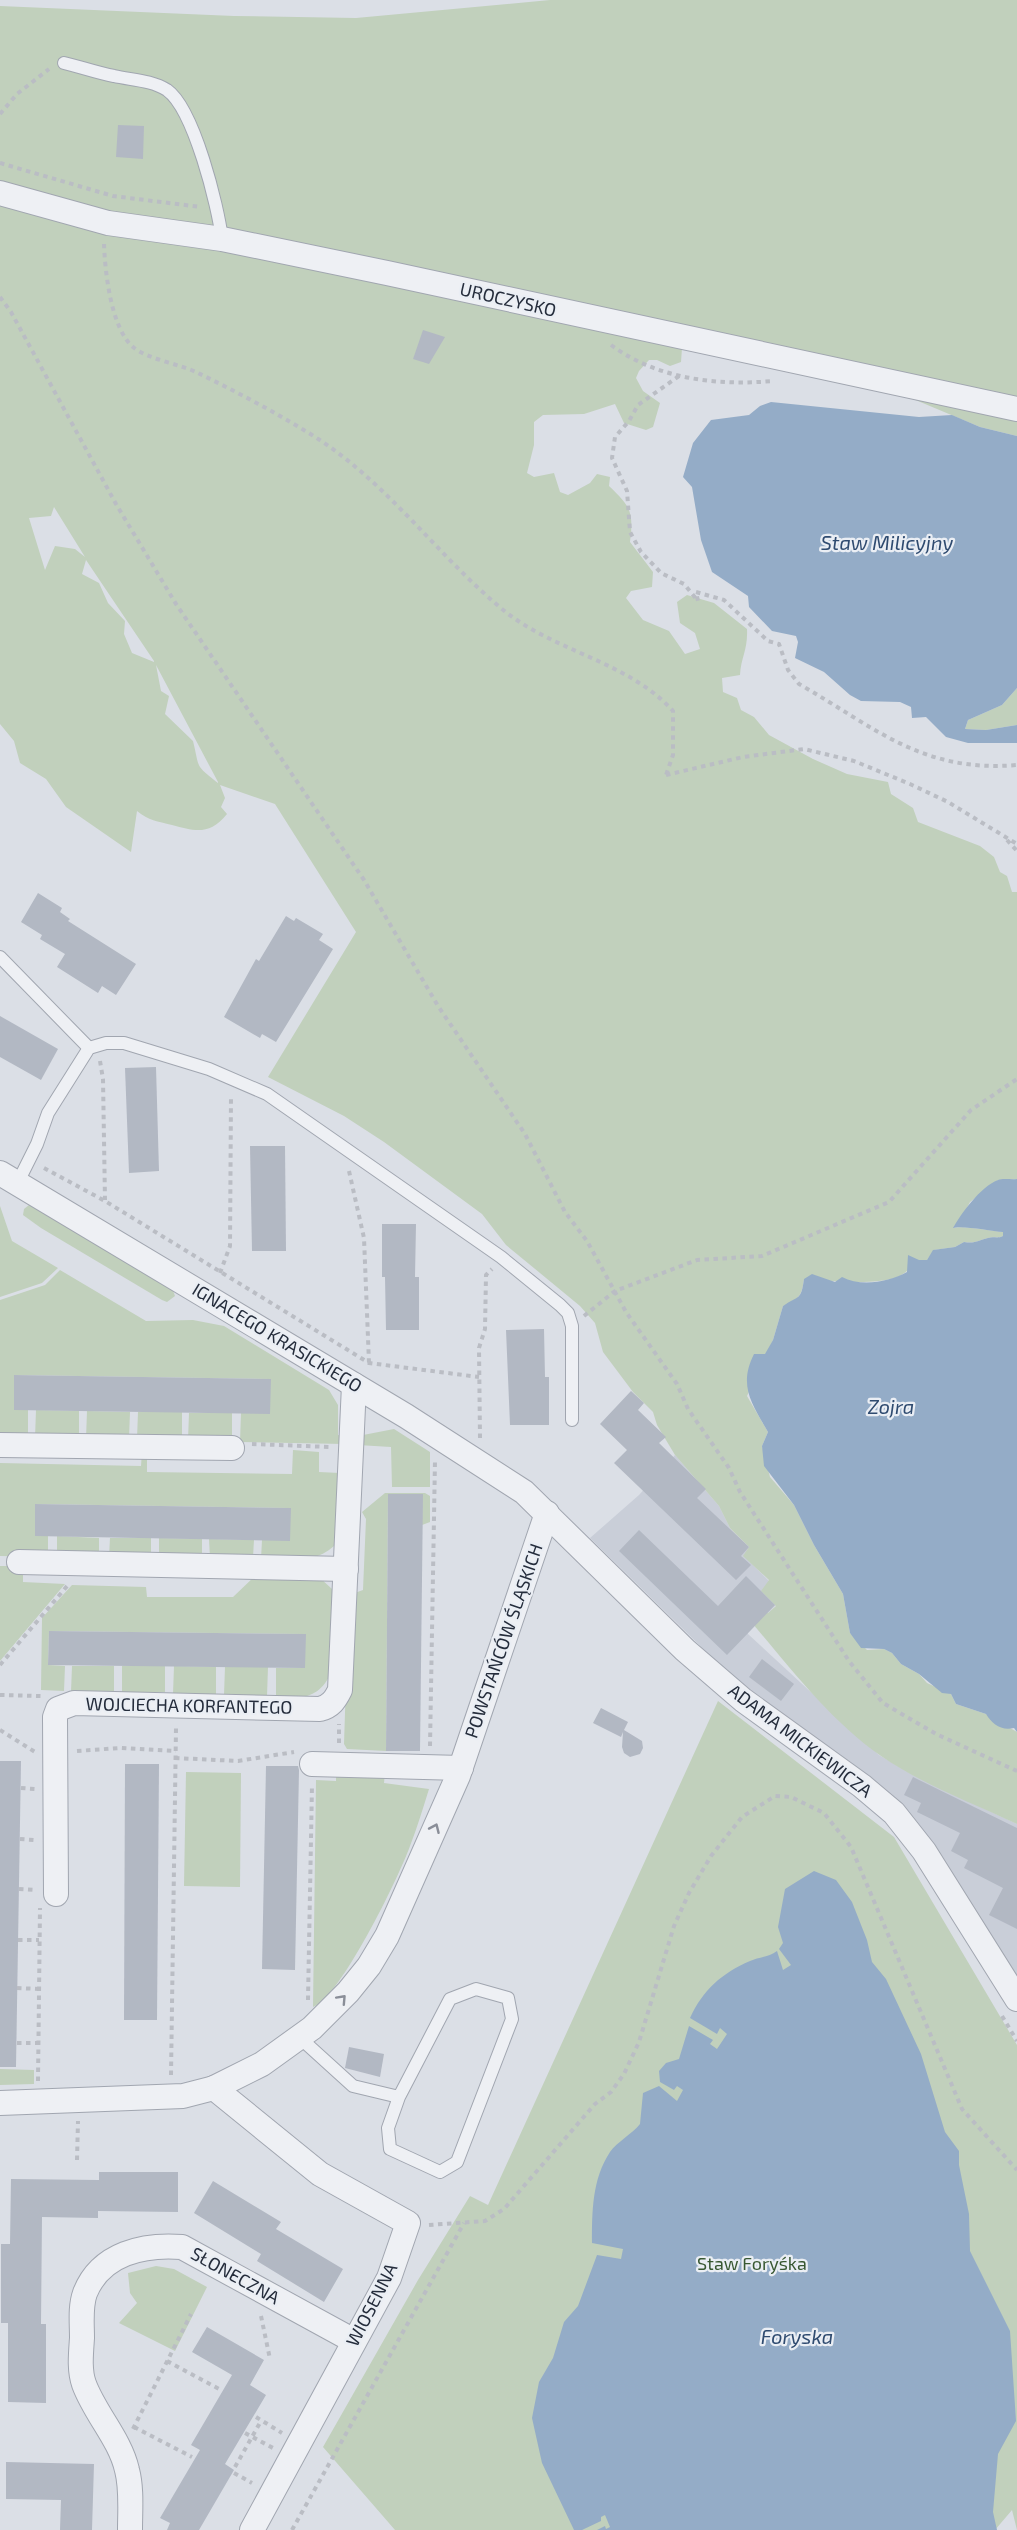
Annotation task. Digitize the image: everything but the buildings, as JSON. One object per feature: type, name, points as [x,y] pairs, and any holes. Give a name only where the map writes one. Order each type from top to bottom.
[{"type":"street","name":"UROCZYSKO","points":[[0,193],[108,223],[222,239],[1017,410]]},
{"type":"street","name":"IGNACEGO KRASICKIEGO","points":[[9,1177],[482,1462],[524,1492],[547,1513]]},
{"type":"street","name":"WOJCIECHA KORFANTEGO","points":[[48,1892],[55,1717],[64,1705],[320,1710],[336,1700],[339,1690],[346,1569],[354,1385]]},
{"type":"street","points":[[0,1445],[232,1448]]},
{"type":"street","name":"POWSTAŃCÓW ŚLĄSKICH","points":[[0,2103],[183,2096],[214,2088],[262,2064],[299,2037],[348,1992],[387,1936],[461,1768],[547,1513]]},
{"type":"street","name":"ADAMA MICKIEWICZA","points":[[547,1513],[684,1650],[743,1700],[862,1786],[894,1813],[924,1851],[1009,2007]]},
{"type":"street","points":[[19,1562],[346,1569]]},
{"type":"street","points":[[312,1764],[461,1768]]},
{"type":"street","points":[[214,2088],[320,2174],[408,2223]]},
{"type":"street","name":"WIOSENNA","points":[[252,2530],[389,2278],[408,2223]]},
{"type":"street","name":"SŁONECZNA","points":[[130,2530],[130,2486],[122,2454],[100,2417],[81,2374],[82,2304],[86,2291],[95,2276],[109,2262],[128,2251],[156,2245],[182,2247],[354,2341]]},
{"type":"lane","points":[[64,63],[151,83],[167,91],[179,103],[212,181],[219,209],[222,239]]},
{"type":"lane","points":[[0,957],[89,1048]]},
{"type":"lane","points":[[9,1177],[37,1144],[48,1113],[89,1048],[106,1043],[124,1043],[232,1078],[267,1094],[501,1257],[568,1313],[572,1326],[572,1420]]},
{"type":"lane","points":[[476,1989],[508,1998],[512,2019],[457,2162],[440,2172],[390,2149],[388,2128],[399,2097],[450,1999],[476,1989]]},
{"type":"lane","points":[[299,2037],[353,2086],[399,2097]]},
{"type":"path","points":[[0,114],[31,81],[52,67],[64,63]]},
{"type":"path","points":[[0,163],[128,199],[219,209]]},
{"type":"path","points":[[103,234],[105,275],[115,317],[132,347],[194,371],[313,436],[375,482],[503,610],[546,638],[622,673],[659,696],[673,711],[673,755],[666,775],[743,757],[804,748],[854,761],[910,784],[948,802],[1017,844]]},
{"type":"path","points":[[0,297],[11,312],[116,504],[176,604],[364,880],[438,1006],[525,1134],[565,1212],[587,1241],[615,1291],[677,1384],[688,1409],[729,1468],[740,1492],[786,1566],[866,1685],[883,1703],[905,1717],[1017,1771]]},
{"type":"path","points":[[604,339],[642,365],[679,376],[732,383],[782,379]]},
{"type":"path","points":[[679,376],[638,405],[629,421],[615,437],[612,447],[615,469],[629,500],[630,532],[652,566],[684,584],[698,601],[696,592],[724,600],[768,641],[779,644],[788,670],[799,684],[898,744],[927,757],[958,765],[1017,765]]},
{"type":"path","points":[[1004,837],[1017,850]]},
{"type":"path","points":[[220,1273],[230,1246],[232,1078]]},
{"type":"path","points":[[103,1079],[105,1201]]},
{"type":"path","points":[[572,1326],[615,1291],[696,1260],[762,1256],[889,1202],[971,1110],[1017,1079]]},
{"type":"path","points":[[343,1147],[364,1238],[369,1364]]},
{"type":"path","points":[[44,1168],[105,1201],[369,1364],[479,1377]]},
{"type":"path","points":[[480,1448],[479,1348],[485,1329],[486,1275],[501,1257]]},
{"type":"path","points":[[232,1448],[237,1444],[306,1446]]},
{"type":"path","points":[[430,1768],[435,1450]]},
{"type":"path","points":[[0,1665],[86,1563]]},
{"type":"path","points":[[0,1695],[35,1696]]},
{"type":"path","points":[[171,2080],[176,1706]]},
{"type":"path","points":[[55,1751],[120,1748],[176,1751]]},
{"type":"path","points":[[175,1758],[238,1761],[312,1749],[308,2010]]},
{"type":"path","points":[[408,2223],[484,2221],[504,2209],[595,2104],[611,2092],[624,2074],[639,2042],[675,1926],[689,1893],[711,1856],[742,1817],[776,1796],[791,1797],[824,1813],[851,1847],[962,2109],[1017,2170]]},
{"type":"path","points":[[20,1839],[41,1840]]},
{"type":"path","points":[[19,1889],[48,1892]]},
{"type":"path","points":[[18,1940],[39,1940]]},
{"type":"path","points":[[18,1988],[39,1989]]},
{"type":"path","points":[[1009,2007],[1017,2041]]},
{"type":"path","points":[[17,2043],[38,2043]]},
{"type":"path","points":[[76,2160],[77,2126]]},
{"type":"path","points":[[292,2530],[464,2223]]},
{"type":"path","points":[[259,2309],[270,2359]]},
{"type":"path","points":[[122,2454],[191,2314]]},
{"type":"path","points":[[167,2361],[220,2390]]},
{"type":"path","points":[[256,2417],[285,2435]]},
{"type":"path","points":[[235,2467],[261,2421]]},
{"type":"path","points":[[134,2427],[192,2457]]},
{"type":"path","points":[[245,2433],[276,2450]]},
{"type":"path","points":[[234,2473],[256,2485]]},
{"type":"shaded area","points":[[675,1455],[719,1506],[730,1528],[749,1547],[744,1556],[769,1581],[776,1605],[768,1613],[760,1606],[747,1617],[748,1634],[879,1755],[913,1775],[1017,1824],[1017,1982],[888,1793],[727,1672],[590,1538],[639,1495]]},
{"type":"green space","points":[[550,0],[1017,0],[1017,400],[682,348],[681,362],[670,366],[657,360],[649,360],[636,378],[643,391],[660,403],[653,427],[646,430],[624,423],[615,404],[584,414],[543,415],[534,422],[534,445],[527,473],[534,477],[554,473],[560,492],[568,495],[590,483],[597,474],[610,477],[609,486],[626,504],[631,516],[630,542],[653,572],[652,587],[631,591],[626,598],[643,620],[669,631],[685,654],[700,649],[695,633],[680,623],[677,602],[687,595],[714,603],[747,629],[740,675],[722,678],[723,692],[737,698],[741,710],[754,717],[769,735],[813,759],[847,774],[888,782],[891,794],[913,808],[918,822],[980,846],[994,857],[1000,872],[1007,876],[1012,892],[1017,892],[1017,1179],[998,1180],[970,1202],[960,1221],[954,1226],[954,1228],[1003,1232],[1003,1236],[964,1242],[955,1247],[934,1250],[927,1260],[918,1262],[900,1276],[886,1280],[850,1282],[804,1279],[799,1296],[793,1302],[783,1306],[773,1340],[747,1396],[768,1432],[762,1446],[770,1477],[794,1505],[843,1594],[850,1633],[867,1650],[884,1649],[892,1653],[901,1664],[919,1674],[927,1683],[951,1694],[956,1704],[986,1714],[1017,1732],[1017,1824],[930,1784],[881,1756],[844,1726],[778,1654],[747,1617],[760,1606],[768,1613],[776,1606],[761,1591],[769,1580],[743,1556],[749,1547],[730,1528],[719,1506],[675,1455],[657,1425],[653,1412],[633,1392],[603,1352],[595,1323],[580,1306],[506,1245],[482,1214],[384,1142],[344,1116],[268,1077],[356,932],[275,804],[220,785],[225,798],[221,807],[227,814],[214,826],[201,830],[153,820],[137,811],[131,852],[66,807],[46,779],[20,763],[14,741],[0,724],[0,6],[234,16],[356,18]],"holes":[[[54,507],[85,557],[75,549],[55,546],[45,570],[29,518],[51,516]],[[86,560],[154,662],[132,653],[124,634],[125,621],[108,603],[99,583],[82,574]],[[156,665],[218,783],[199,765],[193,741],[165,714],[169,696],[161,691]]]},
{"type":"green space","points":[[906,396],[1017,419],[1017,436],[980,427]]},
{"type":"green space","points":[[1017,688],[1017,725],[986,730],[965,729],[968,720],[1002,705]]},
{"type":"green space","points":[[29,1205],[172,1288],[175,1296],[167,1302],[162,1300],[41,1228],[23,1215],[24,1209]]},
{"type":"green space","points":[[0,1206],[12,1241],[58,1268],[42,1283],[0,1297]]},
{"type":"green space","points":[[60,1270],[146,1321],[193,1320],[224,1326],[329,1390],[338,1405],[338,1435],[345,1436],[344,1444],[240,1442],[241,1413],[270,1379],[15,1375],[14,1410],[28,1410],[28,1437],[0,1437],[0,1300],[45,1285]]},
{"type":"green space","points":[[36,1410],[79,1411],[79,1438],[35,1438]]},
{"type":"green space","points":[[87,1411],[130,1412],[129,1438],[86,1439]]},
{"type":"green space","points":[[138,1412],[182,1412],[182,1440],[137,1439]]},
{"type":"green space","points":[[189,1413],[232,1413],[232,1440],[188,1440]]},
{"type":"green space","points":[[394,1429],[430,1452],[430,1487],[392,1487],[391,1447],[358,1445],[358,1436]]},
{"type":"green space","points":[[293,1450],[319,1452],[319,1472],[340,1473],[340,1540],[322,1554],[294,1560],[261,1559],[262,1540],[290,1508],[36,1504],[35,1536],[48,1536],[48,1557],[0,1556],[0,1463],[141,1466],[142,1452],[147,1453],[147,1472],[292,1474]]},
{"type":"green space","points":[[385,1493],[425,1493],[430,1496],[430,1522],[422,1525],[388,1495],[386,1751],[347,1749],[344,1744],[347,1650],[352,1594],[363,1590],[366,1519],[362,1512]]},
{"type":"green space","points":[[57,1536],[99,1538],[99,1557],[57,1557]]},
{"type":"green space","points":[[110,1538],[151,1538],[151,1558],[109,1557]]},
{"type":"green space","points":[[159,1538],[202,1539],[202,1558],[159,1558]]},
{"type":"green space","points":[[209,1539],[254,1540],[253,1557],[210,1558]]},
{"type":"green space","points":[[0,1566],[23,1566],[23,1582],[65,1584],[0,1661]]},
{"type":"green space","points":[[255,1576],[320,1578],[332,1589],[335,1598],[329,1677],[324,1685],[313,1694],[300,1697],[276,1697],[276,1668],[305,1668],[305,1634],[49,1631],[48,1665],[65,1666],[64,1691],[41,1690],[42,1618],[72,1585],[146,1587],[147,1597],[233,1597]]},
{"type":"green space","points":[[72,1666],[114,1666],[114,1692],[71,1692]]},
{"type":"green space","points":[[122,1666],[165,1666],[165,1692],[122,1692]]},
{"type":"green space","points":[[174,1666],[216,1667],[216,1694],[173,1694]]},
{"type":"green space","points":[[225,1667],[268,1667],[267,1696],[224,1695]]},
{"type":"green space","name":"Staw Foryśka","points":[[718,1701],[894,1837],[1017,2045],[1017,2530],[1012,2510],[995,2530],[395,2530],[323,2447],[418,2280],[470,2196],[488,2205]]},
{"type":"green space","points":[[336,1770],[385,1772],[384,1783],[429,1789],[404,1861],[368,1935],[338,1982],[324,1999],[313,2007],[316,1780],[336,1781]]},
{"type":"green space","points":[[186,1772],[241,1773],[240,1887],[184,1886]]},
{"type":"green space","points":[[0,2069],[34,2070],[34,2084],[0,2085]]},
{"type":"green space","points":[[156,2266],[174,2269],[207,2287],[175,2351],[119,2323],[137,2303],[130,2293],[128,2273]]},
{"type":"water","name":"Staw Milicyjny","points":[[771,402],[919,417],[952,415],[980,427],[1017,436],[1017,688],[1002,705],[968,720],[965,729],[986,730],[1017,725],[1017,743],[968,743],[946,737],[926,717],[912,718],[911,707],[900,702],[861,701],[850,695],[824,672],[795,658],[798,642],[796,636],[772,631],[749,607],[748,596],[712,572],[701,540],[692,487],[683,477],[693,443],[711,420],[749,415],[760,406]]},
{"type":"water","name":"Zojra","points":[[1017,1179],[1017,1732],[1014,1728],[997,1726],[986,1714],[956,1704],[951,1694],[942,1693],[919,1674],[901,1664],[892,1653],[884,1649],[861,1648],[850,1633],[843,1594],[794,1505],[764,1466],[762,1446],[768,1432],[752,1403],[747,1376],[754,1354],[765,1354],[773,1340],[783,1306],[800,1294],[804,1279],[812,1274],[835,1282],[842,1277],[858,1282],[884,1281],[907,1272],[908,1255],[919,1260],[927,1260],[933,1250],[1003,1236],[1003,1232],[953,1228],[984,1188],[998,1180]]},
{"type":"water","name":"Foryska","points":[[814,1871],[836,1880],[852,1902],[867,1940],[872,1962],[886,1979],[921,2054],[945,2132],[959,2151],[959,2165],[969,2214],[970,2251],[1010,2331],[1016,2421],[998,2454],[993,2512],[997,2530],[597,2530],[605,2526],[606,2529],[610,2527],[605,2515],[601,2517],[601,2521],[582,2530],[574,2530],[542,2463],[532,2418],[539,2382],[553,2358],[564,2322],[578,2306],[597,2255],[621,2259],[623,2249],[592,2243],[596,2184],[604,2162],[613,2148],[640,2124],[643,2093],[659,2086],[677,2101],[683,2090],[677,2086],[674,2090],[660,2082],[659,2071],[666,2063],[679,2059],[689,2026],[713,2040],[710,2044],[717,2049],[727,2034],[720,2028],[717,2034],[690,2018],[707,1991],[731,1971],[777,1951],[783,1970],[791,1965],[779,1949],[783,1943],[778,1927],[785,1889]]}]
